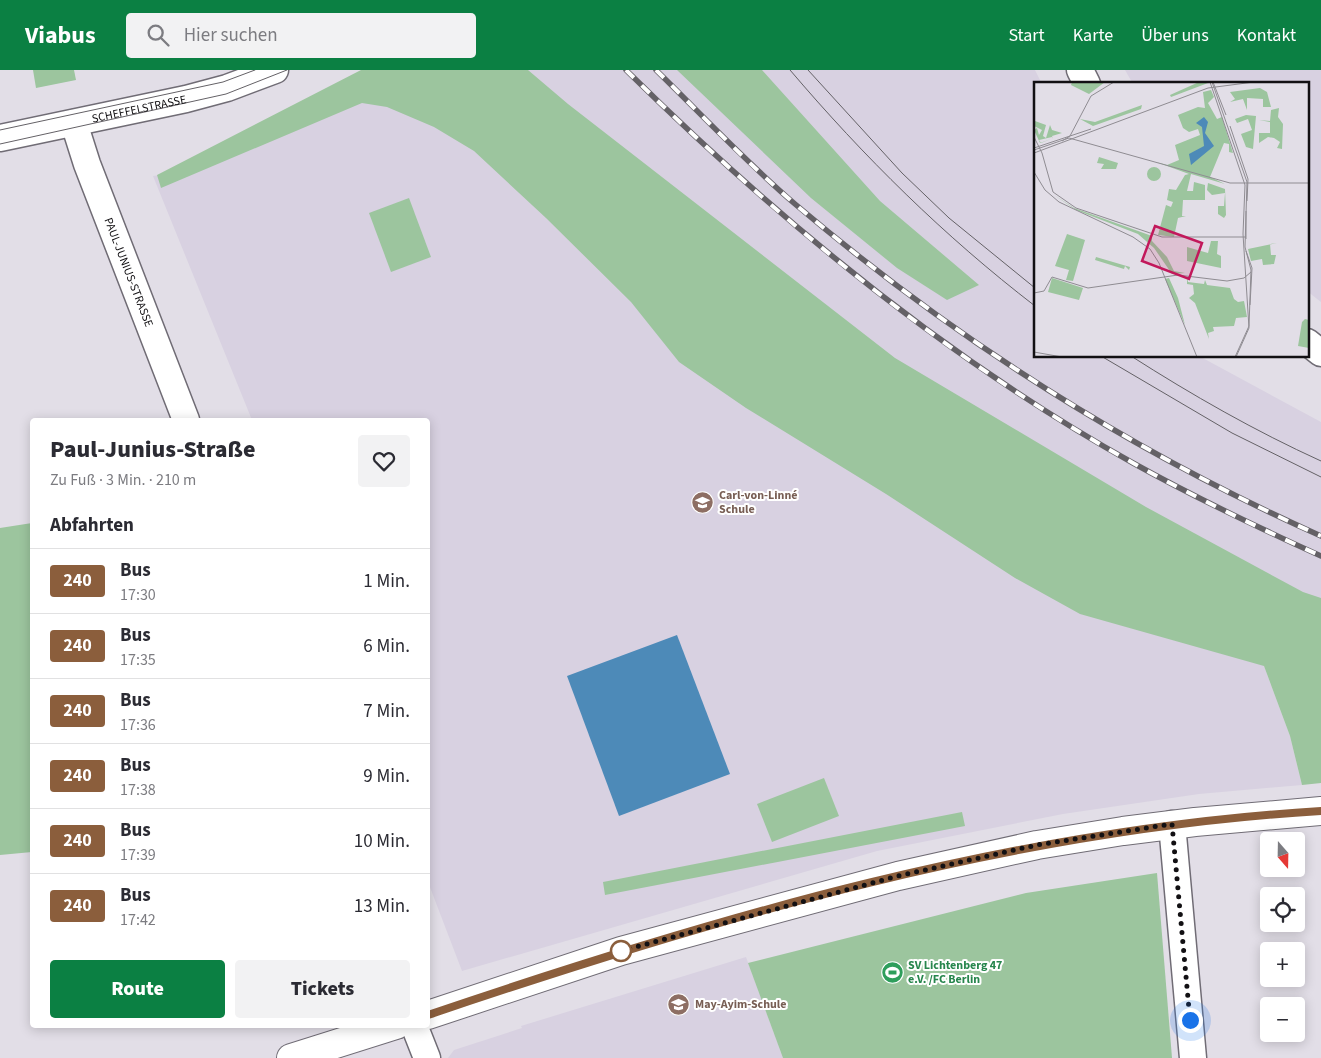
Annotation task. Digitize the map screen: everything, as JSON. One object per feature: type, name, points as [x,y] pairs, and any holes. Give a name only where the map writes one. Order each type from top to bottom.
[{"type":"main road","points":[[430,1014],[613,953],[898,876],[1037,845],[1172,824],[1321,811]]},
{"type":"main road","points":[[291,1058],[386,1028]]},
{"type":"street","name":"SCHEFFELSTRASSE","points":[[0,138],[227,88],[275,70]]},
{"type":"street","points":[[1080,70],[1086,82]]},
{"type":"street","name":"PAUL-JUNIUS-STRASSE","points":[[74,123],[87,164],[185,418]]},
{"type":"street","points":[[1308,343],[1321,354]]},
{"type":"street","points":[[1172,824],[1193,1058]]},
{"type":"street","points":[[415,1028],[427,1058]]},
{"type":"shaded area","name":"Carl-von-Linné Schule","points":[[371,70],[1035,70],[1041,82],[1034,82],[1034,358],[1203,358],[1321,422],[1321,667],[1264,666],[1290,736],[1302,785],[1199,794],[1063,814],[877,851],[462,971],[430,887],[430,418],[251,418],[153,176],[168,174]]},
{"type":"shaded area","points":[[1125,70],[1321,70],[1321,302],[1308,292],[1308,82],[1132,82]]},
{"type":"shaded area","name":"May-Ayim-Schule","points":[[746,957],[783,1058],[448,1058],[454,1050],[522,1028],[521,1026]]},
{"type":"green space","points":[[33,70],[74,70],[76,80],[36,88]]},
{"type":"green space","points":[[361,70],[528,70],[568,104],[895,358],[1146,507],[1303,592],[1321,598],[1321,783],[1302,785],[1290,736],[1264,666],[1080,614],[1015,578],[886,494],[746,408],[679,362],[631,302],[546,218],[474,151],[434,127],[387,107],[362,103],[161,188],[157,175]]},
{"type":"green space","points":[[677,70],[762,70],[880,201],[979,285],[947,300],[897,268],[811,198]]},
{"type":"green space","points":[[409,198],[431,257],[391,272],[369,213]]},
{"type":"green space","points":[[30,523],[30,852],[0,855],[0,528]]},
{"type":"green space","points":[[824,778],[839,816],[772,842],[757,804]]},
{"type":"green space","points":[[962,812],[965,826],[605,895],[603,882]]},
{"type":"green space","name":"SV Lichtenberg 47 e.V. /FC Berlin","points":[[1157,873],[1172,1058],[783,1058],[748,963],[1026,893]]},
{"type":"water","points":[[677,635],[730,774],[619,816],[567,676]]},
{"type":"tram line","points":[[0,130],[223,82],[255,70]]},
{"type":"tram line","points":[[0,144],[226,94],[287,70]]},
{"type":"tram line","points":[[790,70],[847,134],[937,224],[1034,305]]},
{"type":"tram line","points":[[808,70],[902,173],[949,218],[1034,287]]},
{"type":"tram line","points":[[1104,358],[1232,433],[1321,477]]},
{"type":"tram line","points":[[1134,358],[1224,412],[1321,461]]},
{"type":"railway","points":[[626,70],[684,126],[804,233],[930,332],[1063,422],[1133,463],[1226,511],[1321,556]]},
{"type":"railway","points":[[656,70],[742,155],[795,204],[855,254],[981,346],[1046,389],[1113,429],[1250,503],[1321,536]]},
{"type":"bus line","name":"240","points":[[430,1014],[580,963],[898,876],[1037,845],[1123,831],[1210,820],[1321,811]]},
{"type":"place","name":"Carl-von-Linné Schule","points":[[703,502]]},
{"type":"place","name":"SV Lichtenberg 47 e.V. /FC Berlin","points":[[892,972]]},
{"type":"place","name":"May-Ayim-Schule","points":[[679,1004]]},
{"type":"route","points":[[621,951],[898,876],[1037,845],[1172,824],[1190,1020]]}]
